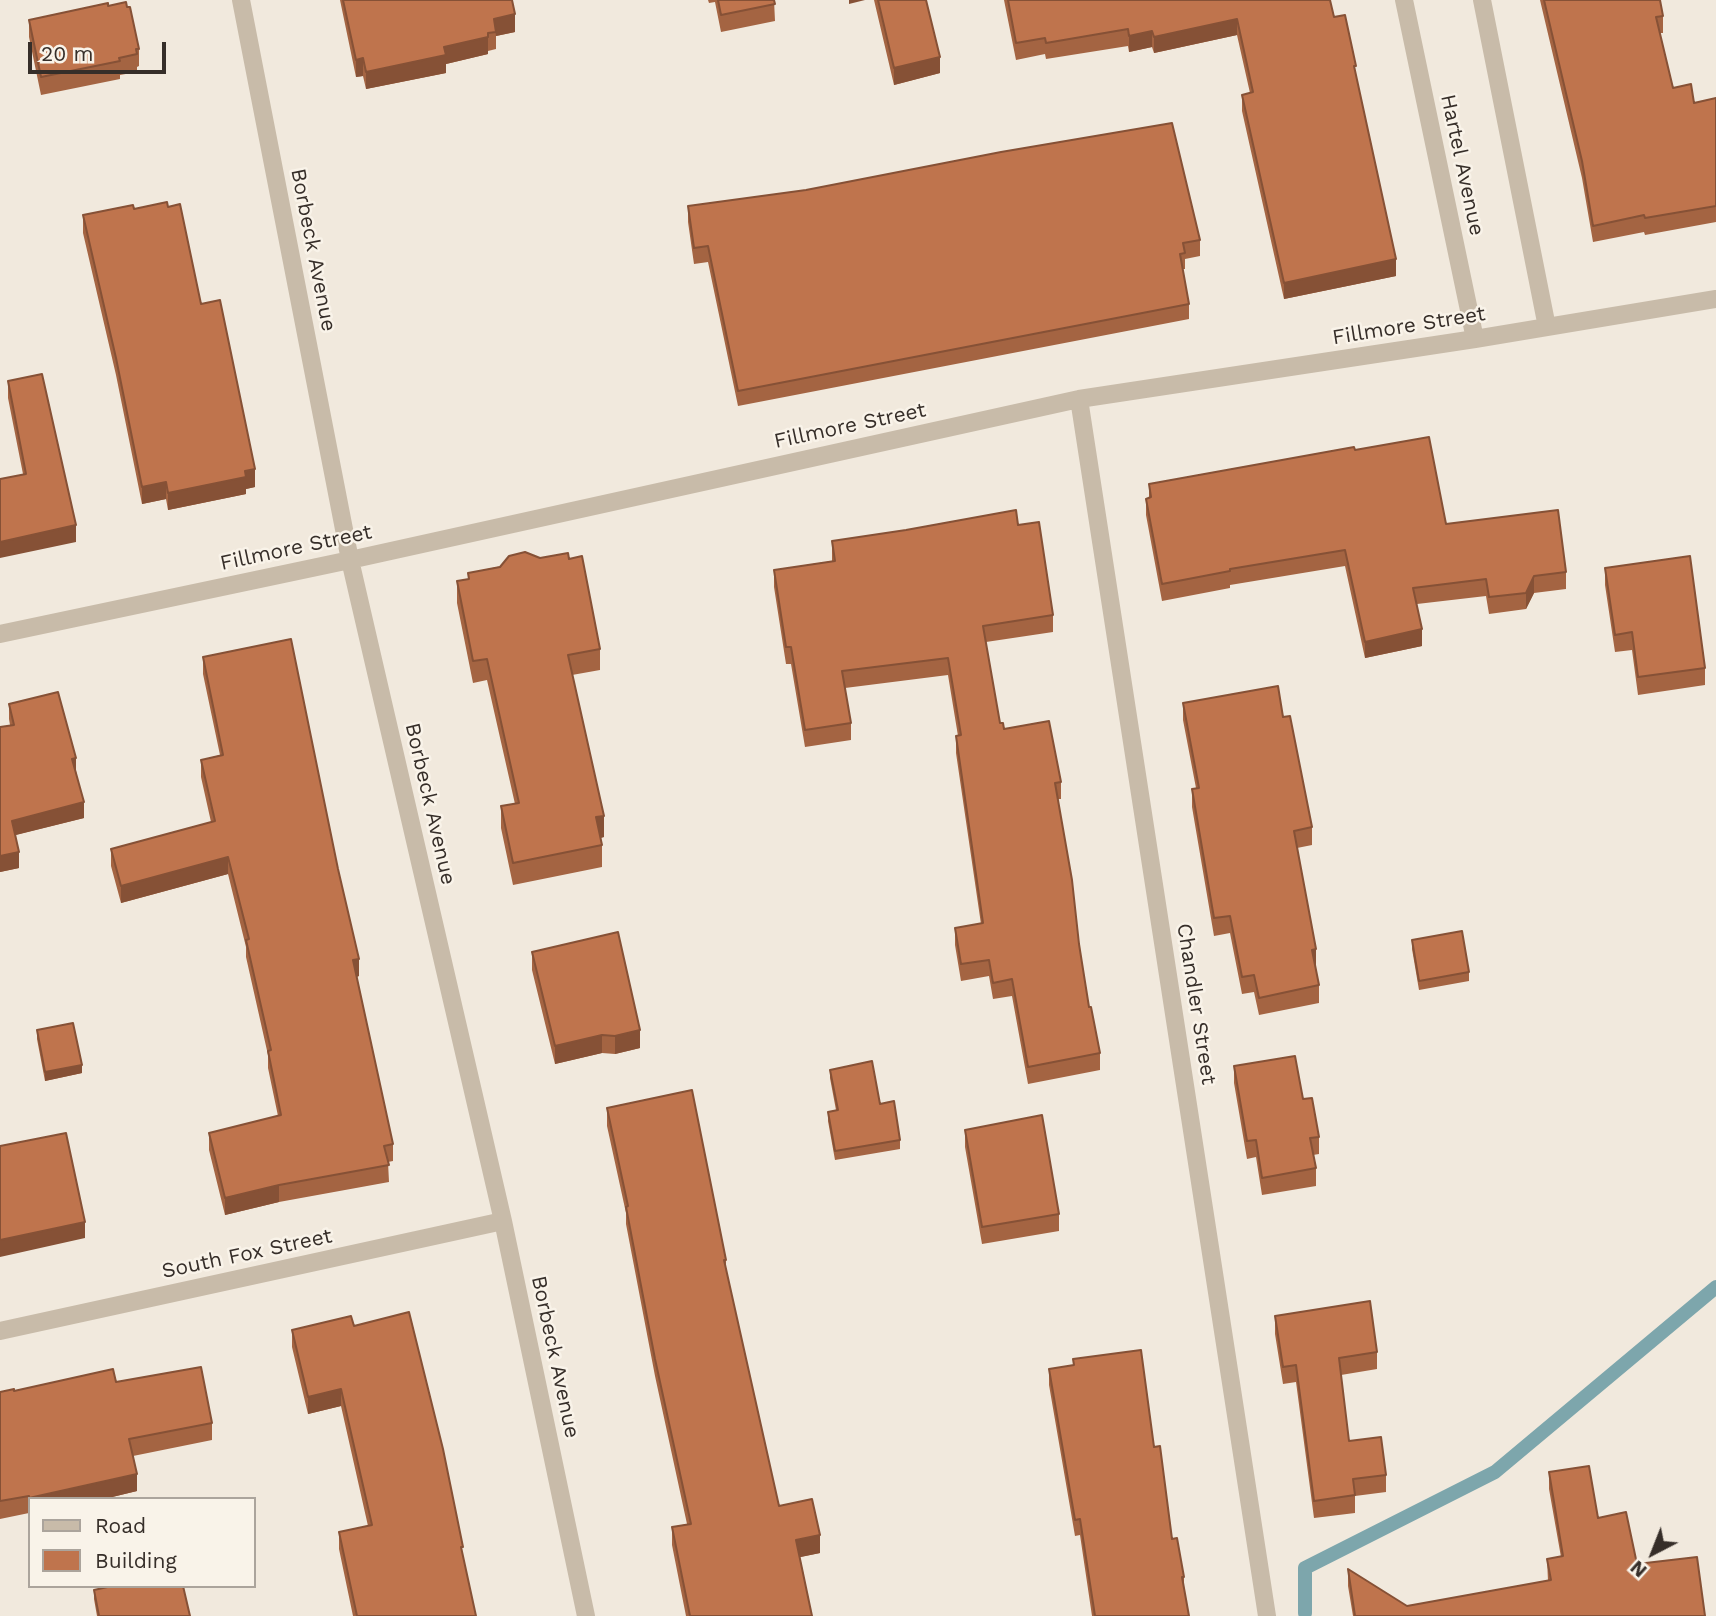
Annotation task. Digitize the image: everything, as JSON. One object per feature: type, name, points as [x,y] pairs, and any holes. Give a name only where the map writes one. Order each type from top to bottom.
[{"type":"street","name":"Borbeck Avenue","points":[[241,0],[350,560],[503,1221],[586,1616]]},
{"type":"street","name":"Hartel Avenue","points":[[1404,0],[1475,339]]},
{"type":"street","points":[[1482,0],[1547,327]]},
{"type":"street","name":"Fillmore Street","points":[[0,634],[350,560],[1079,399],[1475,339],[1716,299]]},
{"type":"street","name":"Chandler Street","points":[[1079,399],[1267,1616]]},
{"type":"street","name":"South Fox Street","points":[[0,1331],[503,1221]]},
{"type":"building","points":[[343,0],[512,0],[515,14],[494,19],[496,32],[488,33],[488,37],[444,47],[446,55],[366,72],[363,58],[356,60]]},
{"type":"building","points":[[718,0],[774,0],[775,4],[721,15]]},
{"type":"building","points":[[878,0],[926,0],[940,57],[894,68]]},
{"type":"building","points":[[1008,0],[1330,0],[1334,17],[1345,15],[1396,259],[1284,283],[1242,95],[1253,92],[1237,19],[1154,37],[1152,31],[1129,36],[1128,29],[1046,43],[1045,38],[1016,43]]},
{"type":"building","points":[[1544,0],[1660,0],[1663,16],[1656,17],[1673,88],[1691,84],[1694,103],[1716,98],[1716,206],[1645,218],[1644,215],[1593,226],[1582,161]]},
{"type":"building","points":[[126,2],[127,7],[130,7],[139,49],[136,49],[137,54],[119,58],[120,61],[41,77],[29,20],[108,3],[108,6]]},
{"type":"building","points":[[1172,123],[1200,240],[1183,243],[1185,253],[1180,254],[1189,304],[738,391],[708,246],[694,248],[688,206],[806,190],[1001,152]]},
{"type":"building","points":[[167,202],[168,207],[180,204],[201,304],[220,300],[255,469],[245,471],[246,477],[168,493],[166,482],[142,487],[83,215],[133,205],[134,209]]},
{"type":"building","points":[[42,374],[76,525],[0,542],[0,479],[26,474],[8,381]]},
{"type":"building","points":[[1429,437],[1446,524],[1558,510],[1566,572],[1534,576],[1526,593],[1489,597],[1486,579],[1413,588],[1422,629],[1365,642],[1345,550],[1230,569],[1162,584],[1146,499],[1151,497],[1149,484],[1354,447],[1355,450]]},
{"type":"building","points":[[1016,510],[1018,525],[1039,522],[1053,615],[983,626],[1000,723],[1003,723],[1004,729],[1049,721],[1061,782],[1055,783],[1072,880],[1079,944],[1100,1053],[1028,1067],[1012,979],[993,983],[989,960],[961,964],[955,928],[983,923],[956,736],[961,735],[948,658],[842,671],[851,723],[805,730],[791,647],[786,647],[774,570],[835,561],[832,541]]},
{"type":"building","points":[[525,552],[540,558],[568,553],[569,559],[582,556],[600,649],[568,655],[604,816],[596,817],[602,845],[513,863],[501,806],[519,803],[487,659],[473,661],[457,581],[469,579],[468,573],[500,567],[509,556]]},
{"type":"building","points":[[1690,556],[1705,668],[1638,677],[1632,632],[1615,635],[1605,568]]},
{"type":"building","points":[[291,639],[359,959],[353,960],[393,1144],[384,1146],[389,1165],[225,1198],[209,1133],[281,1115],[268,1051],[271,1050],[246,940],[249,939],[228,857],[121,886],[111,849],[215,821],[201,760],[223,755],[203,657]]},
{"type":"building","points":[[1278,686],[1283,717],[1290,716],[1312,827],[1294,831],[1316,949],[1312,950],[1319,985],[1259,998],[1254,975],[1242,977],[1230,916],[1214,918],[1192,789],[1199,788],[1183,703]]},
{"type":"building","points":[[58,692],[76,758],[72,759],[84,802],[12,821],[19,852],[0,856],[0,727],[14,725],[9,704]]},
{"type":"building","points":[[1462,931],[1469,972],[1419,981],[1412,940]]},
{"type":"building","points":[[618,932],[640,1030],[615,1036],[602,1035],[555,1046],[532,952]]},
{"type":"building","points":[[73,1023],[82,1065],[45,1072],[37,1030]]},
{"type":"building","points":[[1295,1056],[1303,1099],[1312,1098],[1319,1137],[1310,1138],[1316,1168],[1262,1178],[1256,1140],[1247,1141],[1234,1066]]},
{"type":"building","points":[[872,1061],[880,1104],[894,1101],[900,1140],[835,1151],[828,1112],[838,1110],[830,1070]]},
{"type":"building","points":[[692,1090],[724,1260],[779,1506],[812,1499],[820,1535],[796,1540],[812,1616],[690,1616],[672,1527],[691,1524],[655,1359],[626,1207],[628,1206],[607,1108]]},
{"type":"building","points":[[1042,1115],[1059,1214],[982,1227],[965,1130]]},
{"type":"building","points":[[66,1133],[85,1222],[0,1240],[0,1146]]},
{"type":"building","points":[[1370,1301],[1377,1352],[1339,1358],[1349,1441],[1381,1437],[1386,1475],[1353,1479],[1355,1495],[1314,1501],[1296,1365],[1283,1367],[1275,1316]]},
{"type":"building","points":[[409,1312],[443,1449],[476,1616],[357,1616],[339,1532],[372,1525],[341,1389],[308,1397],[292,1330],[351,1316],[354,1326]]},
{"type":"building","points":[[1141,1350],[1154,1447],[1160,1446],[1172,1539],[1177,1538],[1189,1616],[1095,1616],[1080,1519],[1075,1520],[1049,1369],[1074,1365],[1073,1359]]},
{"type":"building","points":[[201,1367],[212,1423],[129,1439],[137,1474],[34,1497],[0,1501],[0,1392],[113,1369],[116,1382]]},
{"type":"building","points":[[1589,1466],[1598,1518],[1626,1512],[1637,1564],[1697,1557],[1705,1616],[1355,1616],[1348,1569],[1407,1606],[1551,1580],[1547,1559],[1563,1556],[1549,1472]]},
{"type":"building","points":[[183,1588],[190,1616],[99,1616],[94,1590]]},
{"type":"waterway","points":[[1305,1613],[1305,1568],[1495,1472],[1716,1287]]}]
